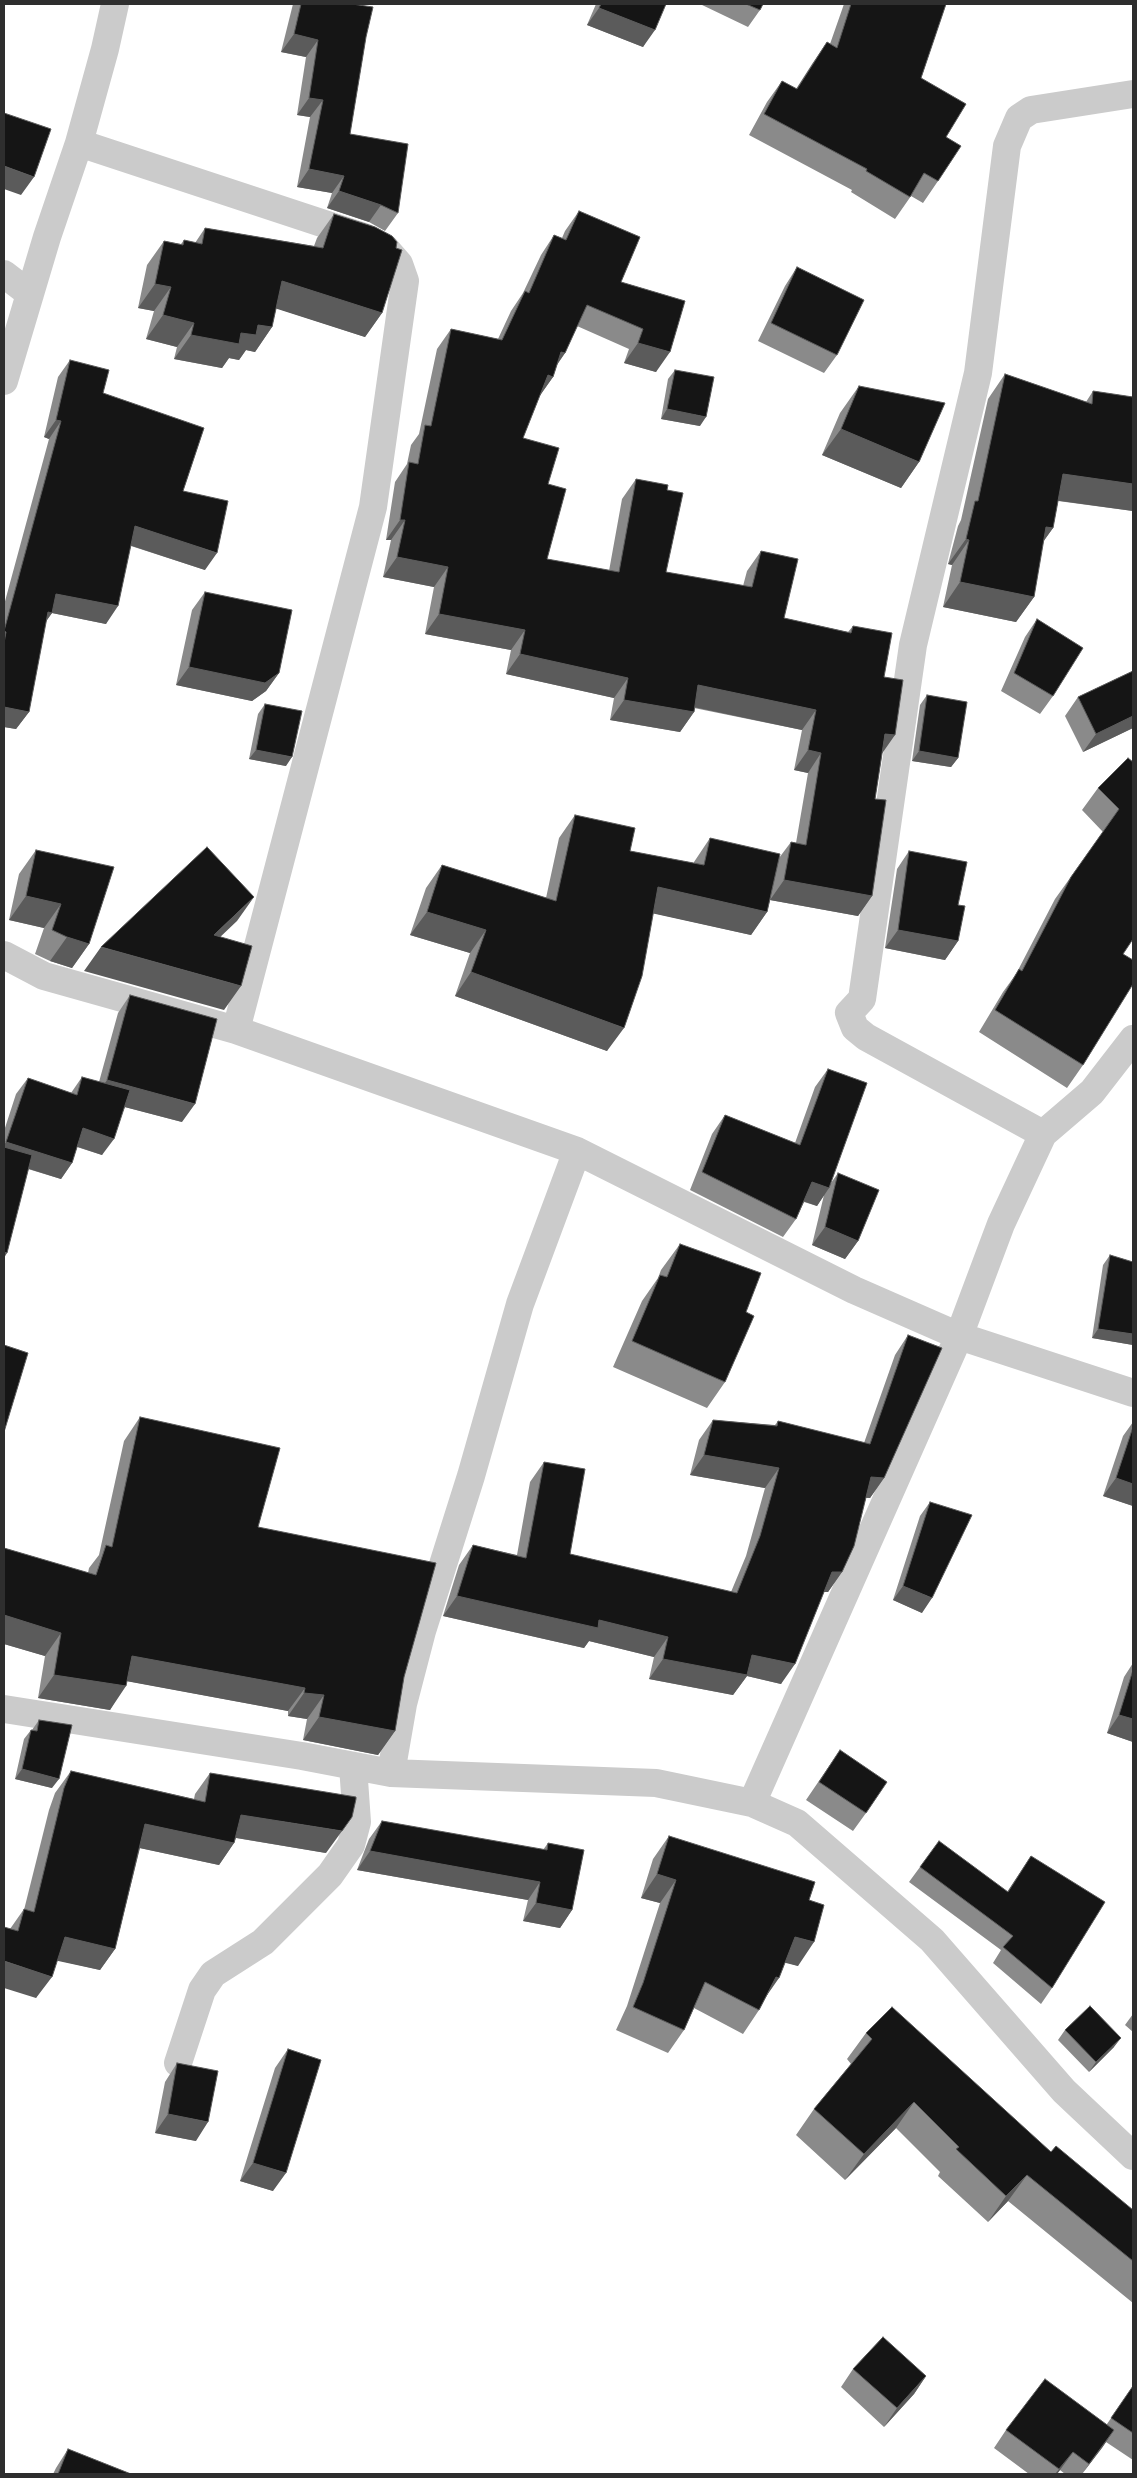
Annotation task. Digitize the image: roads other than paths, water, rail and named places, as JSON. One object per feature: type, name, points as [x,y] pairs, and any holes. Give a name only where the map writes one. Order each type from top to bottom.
[{"type":"street","points":[[4,382],[30,294],[79,143],[106,49],[115,4]]},
{"type":"street","points":[[1043,1134],[866,1037],[855,1028],[849,1013],[862,999],[913,645],[978,373],[1007,146],[1018,118],[1030,110],[1133,94]]},
{"type":"street","points":[[79,143],[364,237],[385,248],[399,264],[406,282],[373,506],[236,1030]]},
{"type":"street","points":[[4,274],[30,294]]},
{"type":"street","points":[[4,956],[44,976],[236,1030],[577,1151],[854,1290],[959,1336],[1133,1393]]},
{"type":"street","points":[[752,1803],[959,1336],[1001,1224],[1043,1134],[1092,1092],[1133,1040]]},
{"type":"street","points":[[391,1773],[403,1704],[422,1631],[471,1476],[520,1304],[577,1151]]},
{"type":"street","points":[[4,1709],[391,1773],[656,1782],[752,1803],[797,1823],[932,1940],[1064,2091],[1133,2156]]},
{"type":"street","points":[[178,2063],[202,1990],[213,1974],[263,1942],[330,1875],[351,1845],[357,1822],[353,1766]]}]
